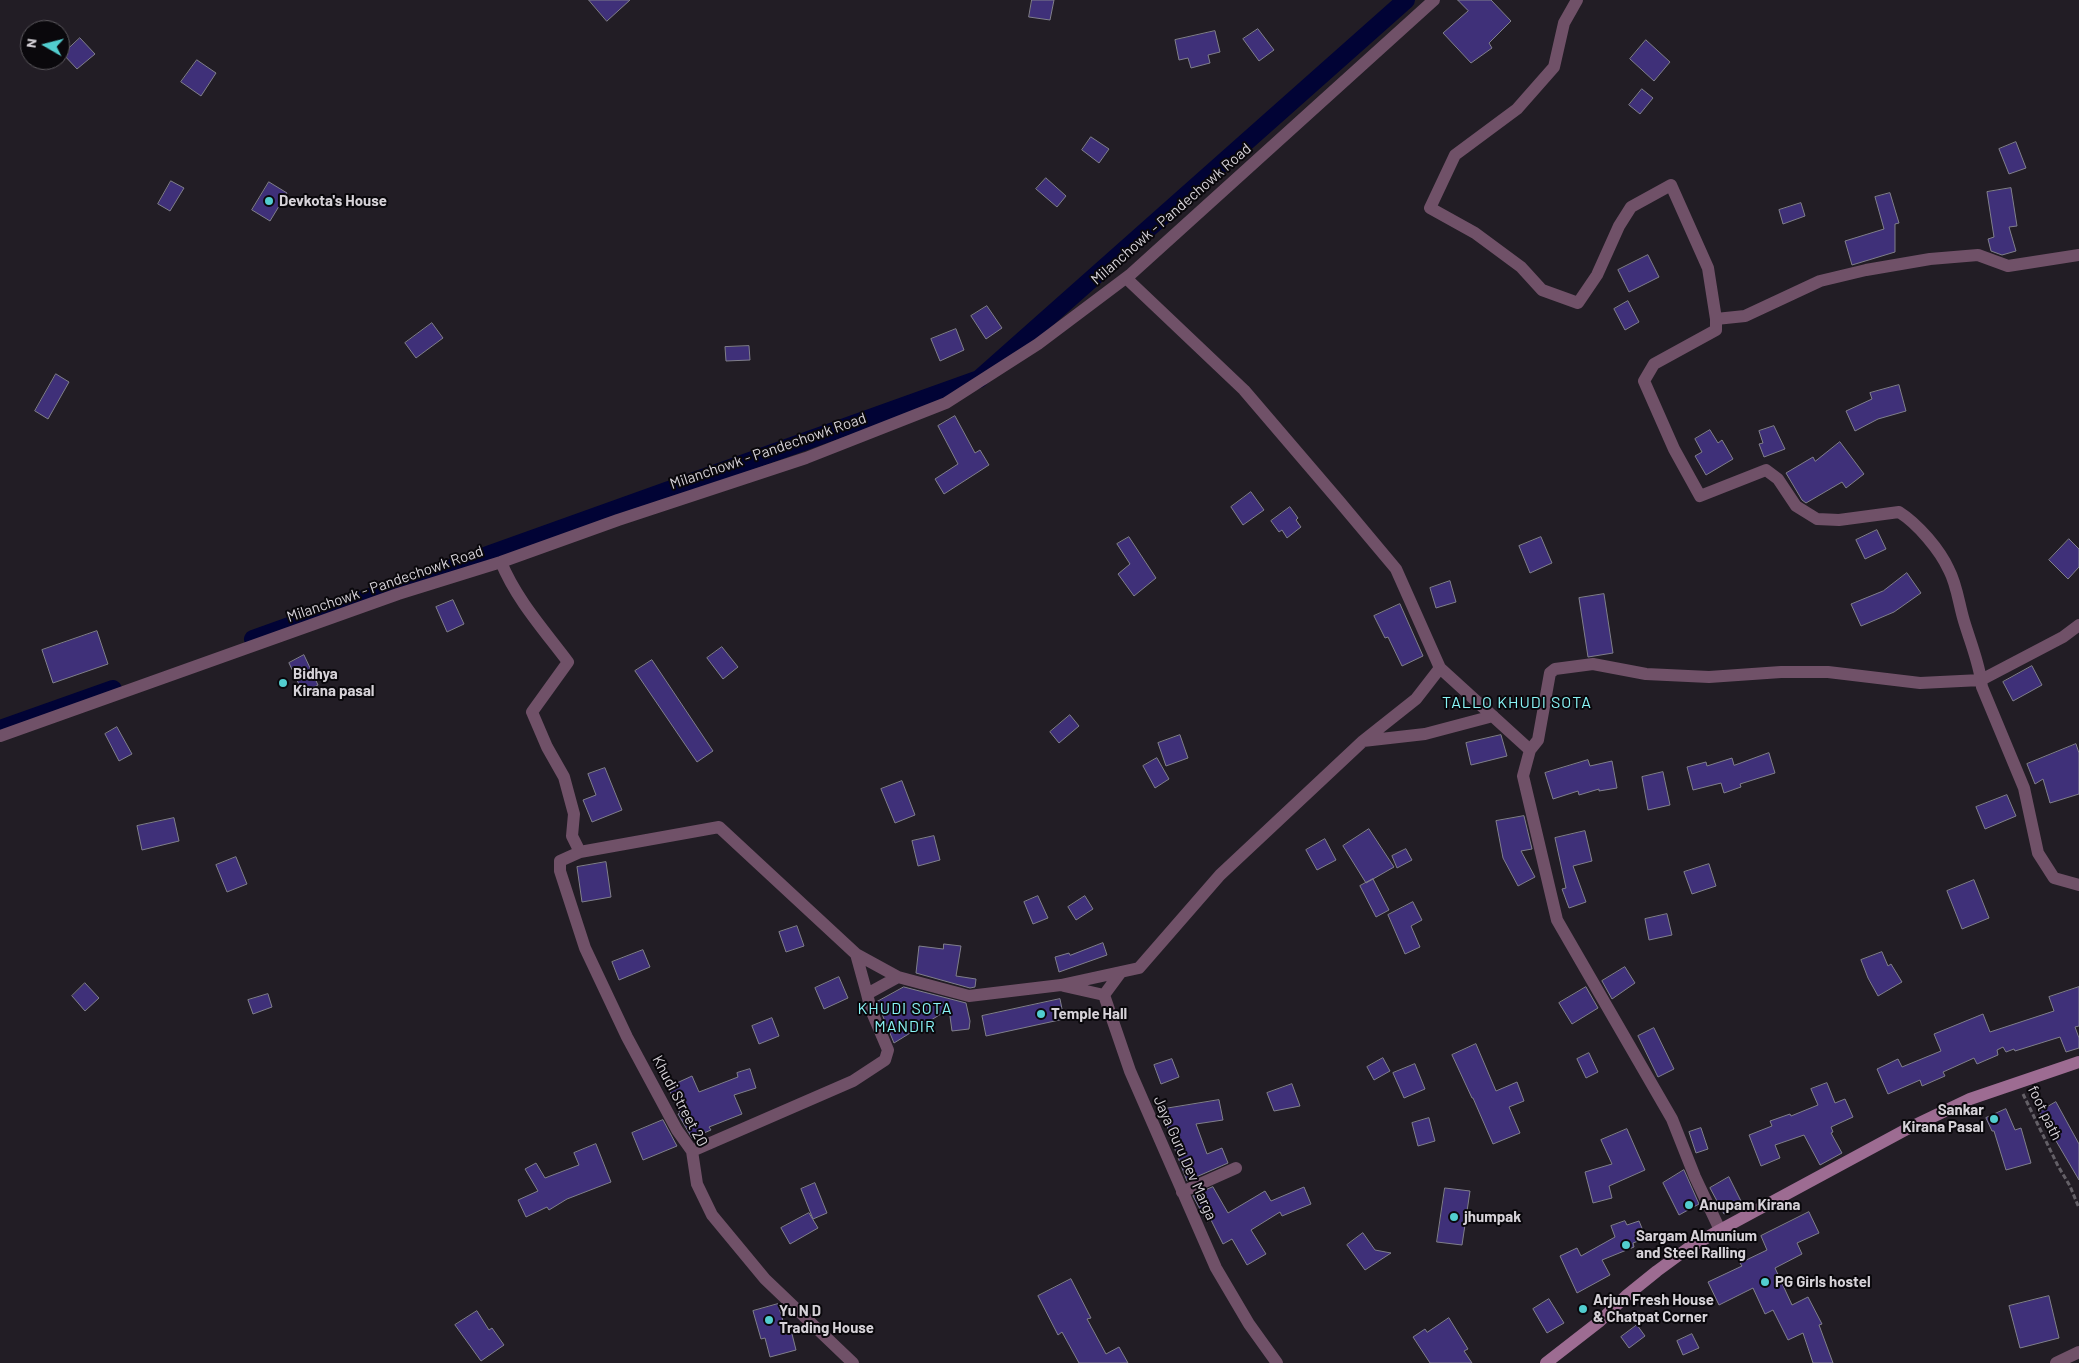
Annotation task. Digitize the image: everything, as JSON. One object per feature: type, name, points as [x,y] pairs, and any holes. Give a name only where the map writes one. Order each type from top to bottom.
[{"type":"main road","points":[[1546,1363],[1600,1321],[1626,1296],[1657,1271],[1687,1249],[1720,1230],[1907,1129],[1970,1099],[2079,1062]]},
{"type":"street","name":"Milanchowk - Pandechowk Road","points":[[0,736],[398,594],[501,562],[618,520],[806,458],[946,403],[1038,344],[1126,278],[1434,0]]},
{"type":"street","points":[[1577,0],[1564,24],[1554,67],[1517,109],[1455,155],[1430,208],[1475,233],[1521,266],[1542,290],[1578,304],[1597,275],[1619,226],[1631,208],[1671,185],[1708,268],[1716,330],[1654,364],[1644,381],[1674,449],[1700,496],[1766,470],[1778,479],[1796,506],[1817,519],[1839,520],[1899,512],[1907,518],[1936,548],[1950,570],[1960,610],[1979,666],[1982,687],[2024,788],[2038,853],[2054,878],[2079,885]]},
{"type":"street","points":[[1716,319],[1745,316],[1820,281],[1866,270],[1930,259],[1978,255],[2008,266],[2079,255]]},
{"type":"street","points":[[1126,278],[1244,390],[1396,569],[1440,668],[1530,750]]},
{"type":"street","points":[[501,562],[507,578],[524,604],[568,662],[532,712],[547,747],[564,777],[574,814],[572,836],[580,852],[719,827],[856,954],[898,977],[969,996],[1061,985],[1139,968],[1220,875],[1363,741],[1416,699],[1440,668]]},
{"type":"street","points":[[1720,1230],[1694,1177],[1672,1119],[1557,920],[1523,776],[1530,750],[1538,740],[1550,673],[1555,669],[1593,664],[1646,674],[1710,677],[1781,672],[1828,672],[1920,683],[1981,680],[2063,637],[2079,625]]},
{"type":"street","points":[[1363,741],[1426,734],[1493,716]]},
{"type":"street","name":"Khudi Street 20","points":[[580,852],[560,861],[560,870],[585,948],[627,1038],[677,1130],[692,1151],[697,1184],[712,1216],[766,1279],[853,1363]]},
{"type":"street","points":[[692,1151],[853,1081],[884,1060],[888,1050],[871,1010],[856,954]]},
{"type":"street","points":[[1061,985],[1104,995],[1121,972]]},
{"type":"street","points":[[867,994],[898,977]]},
{"type":"street","name":"Jaya Guru Dev Marga","points":[[1104,995],[1130,1071],[1216,1268],[1249,1324],[1277,1363]]},
{"type":"street","points":[[1182,1192],[1236,1168]]},
{"type":"street","points":[[2056,1363],[2079,1352]]},
{"type":"path","name":"foot path","points":[[2017,1082],[2058,1166],[2070,1186],[2079,1208]]},
{"type":"building","points":[[589,0],[630,0],[607,21]]},
{"type":"building","points":[[1032,0],[1054,0],[1050,20],[1029,17]]},
{"type":"building","points":[[1458,0],[1491,0],[1511,21],[1489,43],[1492,48],[1471,63],[1443,33],[1468,11]]},
{"type":"building","points":[[1258,29],[1274,50],[1259,61],[1243,39]]},
{"type":"building","points":[[1215,31],[1220,52],[1208,55],[1210,63],[1191,68],[1188,58],[1179,60],[1175,40]]},
{"type":"building","points":[[80,38],[95,54],[77,69],[70,62],[70,47]]},
{"type":"building","points":[[1646,40],[1670,62],[1654,81],[1630,59]]},
{"type":"building","points":[[197,60],[216,73],[201,96],[181,82]]},
{"type":"building","points":[[1642,89],[1653,98],[1640,114],[1629,105]]},
{"type":"building","points":[[1091,137],[1109,149],[1099,163],[1082,150]]},
{"type":"building","points":[[2016,142],[2026,168],[2009,174],[1999,149]]},
{"type":"building","points":[[1046,178],[1066,196],[1057,207],[1036,189]]},
{"type":"building","points":[[171,181],[184,188],[170,211],[158,204]]},
{"type":"building","name":"Devkota's House","points":[[269,182],[287,193],[270,221],[252,210]]},
{"type":"building","points":[[2011,188],[2017,226],[2009,227],[2016,251],[2002,255],[1991,251],[1988,239],[1994,237],[1987,192]]},
{"type":"building","points":[[1890,193],[1899,223],[1895,224],[1895,252],[1852,265],[1845,241],[1884,229],[1875,197]]},
{"type":"building","points":[[1801,203],[1805,216],[1783,224],[1779,210]]},
{"type":"building","points":[[1648,255],[1659,277],[1629,292],[1618,270]]},
{"type":"building","points":[[1628,301],[1639,322],[1625,330],[1614,309]]},
{"type":"building","points":[[987,306],[1002,328],[986,339],[971,316]]},
{"type":"building","points":[[432,323],[443,338],[416,358],[405,343]]},
{"type":"building","points":[[956,329],[964,350],[940,361],[931,339]]},
{"type":"building","points":[[749,346],[750,360],[726,361],[725,347]]},
{"type":"building","points":[[56,374],[69,382],[48,419],[35,411]]},
{"type":"building","points":[[1899,385],[1906,411],[1878,419],[1855,431],[1846,411],[1872,399],[1870,393]]},
{"type":"building","points":[[955,416],[975,453],[980,450],[989,465],[944,494],[935,479],[958,464],[938,426]]},
{"type":"building","points":[[1774,426],[1785,449],[1764,457],[1759,444],[1763,443],[1759,431]]},
{"type":"building","points":[[1710,430],[1718,443],[1722,440],[1733,459],[1706,475],[1695,456],[1702,452],[1695,439]]},
{"type":"building","points":[[1840,442],[1864,474],[1846,488],[1842,482],[1806,503],[1802,500],[1786,473],[1813,457],[1815,461]]},
{"type":"building","points":[[1251,492],[1264,510],[1243,525],[1231,507]]},
{"type":"building","points":[[1290,507],[1298,518],[1296,520],[1301,527],[1287,538],[1282,530],[1279,532],[1271,521]]},
{"type":"building","points":[[1877,530],[1886,549],[1865,559],[1856,540]]},
{"type":"building","points":[[1129,537],[1156,578],[1134,596],[1118,574],[1130,564],[1117,544]]},
{"type":"building","points":[[1541,537],[1552,563],[1530,573],[1519,546]]},
{"type":"building","points":[[2069,539],[2079,549],[2079,567],[2068,579],[2049,560]]},
{"type":"building","points":[[1907,573],[1921,593],[1894,612],[1861,626],[1851,604],[1883,591]]},
{"type":"building","points":[[1450,581],[1456,602],[1436,608],[1430,588]]},
{"type":"building","points":[[1604,594],[1613,653],[1588,657],[1579,598]]},
{"type":"building","points":[[453,600],[464,624],[447,632],[436,607]]},
{"type":"building","points":[[1400,604],[1423,656],[1402,666],[1388,637],[1385,638],[1374,616]]},
{"type":"building","points":[[97,631],[108,664],[53,683],[42,650]]},
{"type":"building","points":[[722,647],[738,667],[723,679],[707,658]]},
{"type":"building","points":[[304,655],[318,685],[303,693],[289,663]]},
{"type":"building","points":[[652,660],[713,751],[697,762],[635,671]]},
{"type":"building","points":[[2032,666],[2042,685],[2013,701],[2003,682]]},
{"type":"building","points":[[1070,715],[1079,726],[1059,743],[1050,732]]},
{"type":"building","points":[[117,727],[132,754],[119,761],[105,734]]},
{"type":"building","points":[[1180,735],[1188,758],[1166,766],[1158,743]]},
{"type":"building","points":[[1501,735],[1507,756],[1471,765],[1466,743]]},
{"type":"building","points":[[2076,744],[2079,753],[2079,794],[2050,803],[2043,779],[2035,784],[2027,764]]},
{"type":"building","points":[[1769,753],[1775,773],[1740,784],[1741,787],[1724,793],[1721,783],[1693,790],[1687,767],[1706,762],[1707,766],[1732,758],[1734,765]]},
{"type":"building","points":[[1157,758],[1169,779],[1155,788],[1143,766]]},
{"type":"building","points":[[1588,760],[1590,766],[1612,761],[1617,788],[1599,791],[1599,789],[1579,795],[1578,791],[1553,799],[1545,773]]},
{"type":"building","points":[[605,768],[622,810],[592,822],[583,800],[596,795],[588,774]]},
{"type":"building","points":[[1663,772],[1670,805],[1648,810],[1642,777]]},
{"type":"building","points":[[902,781],[915,815],[895,823],[881,789]]},
{"type":"building","points":[[2007,795],[2016,816],[1985,829],[1976,807]]},
{"type":"building","points":[[1524,816],[1532,849],[1521,851],[1535,877],[1518,886],[1503,858],[1496,821]]},
{"type":"building","points":[[174,818],[179,841],[142,850],[137,826]]},
{"type":"building","points":[[1369,829],[1394,867],[1366,883],[1343,846]]},
{"type":"building","points":[[1585,831],[1592,861],[1573,866],[1586,902],[1569,908],[1562,889],[1566,888],[1555,838]]},
{"type":"building","points":[[934,836],[940,860],[918,866],[912,841]]},
{"type":"building","points":[[1325,839],[1336,860],[1317,870],[1306,850]]},
{"type":"building","points":[[1406,849],[1412,860],[1397,868],[1392,856]]},
{"type":"building","points":[[236,857],[247,884],[227,892],[216,865]]},
{"type":"building","points":[[606,862],[611,897],[582,902],[577,867]]},
{"type":"building","points":[[1709,864],[1716,886],[1692,894],[1684,872]]},
{"type":"building","points":[[1373,879],[1389,910],[1376,917],[1360,886]]},
{"type":"building","points":[[1974,880],[1989,918],[1962,929],[1947,891]]},
{"type":"building","points":[[1038,896],[1048,918],[1033,924],[1024,902]]},
{"type":"building","points":[[1085,896],[1093,909],[1076,920],[1068,907]]},
{"type":"building","points":[[1413,902],[1422,920],[1411,926],[1420,947],[1405,954],[1388,915]]},
{"type":"building","points":[[1667,914],[1672,935],[1649,940],[1645,919]]},
{"type":"building","points":[[797,926],[804,946],[786,952],[779,932]]},
{"type":"building","points":[[1103,943],[1107,955],[1059,972],[1055,957],[1069,953],[1070,955]]},
{"type":"building","points":[[944,944],[961,946],[956,976],[976,979],[975,987],[970,988],[916,973],[919,946],[943,949]]},
{"type":"building","points":[[643,950],[650,967],[619,980],[612,962]]},
{"type":"building","points":[[1882,952],[1888,966],[1891,964],[1902,982],[1878,996],[1861,960]]},
{"type":"building","points":[[1625,967],[1635,983],[1612,999],[1602,981]]},
{"type":"building","points":[[839,977],[848,998],[824,1009],[815,988]]},
{"type":"building","points":[[85,983],[99,998],[85,1011],[72,996]]},
{"type":"building","points":[[904,987],[966,1003],[970,1021],[969,1029],[952,1031],[949,1009],[894,1043],[877,1002]]},
{"type":"building","points":[[1586,987],[1598,1008],[1572,1024],[1559,1003]]},
{"type":"building","points":[[2079,987],[2079,1026],[2075,1027],[2079,1038],[2079,1048],[2066,1052],[2060,1037],[2015,1051],[2014,1049],[2006,1052],[2003,1047],[1997,1050],[1998,1055],[1977,1064],[1974,1058],[1943,1072],[1945,1076],[1922,1086],[1920,1080],[1888,1094],[1877,1069],[1898,1059],[1902,1067],[1941,1051],[1934,1034],[1983,1014],[1990,1032],[2054,1011],[2049,997]]},
{"type":"building","points":[[268,994],[272,1007],[253,1014],[248,1000]]},
{"type":"building","points":[[1060,999],[1064,1019],[986,1036],[982,1016]]},
{"type":"building","points":[[772,1018],[779,1036],[759,1044],[752,1026]]},
{"type":"building","points":[[1654,1028],[1674,1069],[1658,1077],[1638,1036]]},
{"type":"building","points":[[1476,1044],[1496,1091],[1517,1082],[1524,1101],[1509,1107],[1520,1133],[1493,1144],[1452,1055]]},
{"type":"building","points":[[1589,1053],[1598,1072],[1586,1078],[1577,1059]]},
{"type":"building","points":[[1383,1058],[1390,1071],[1374,1080],[1367,1067]]},
{"type":"building","points":[[1172,1059],[1179,1077],[1161,1084],[1154,1065]]},
{"type":"building","points":[[1415,1064],[1425,1089],[1404,1098],[1393,1073]]},
{"type":"building","points":[[750,1069],[756,1088],[734,1095],[742,1114],[709,1127],[711,1130],[692,1138],[678,1114],[680,1113],[668,1087],[692,1076],[699,1092],[738,1077],[737,1073]]},
{"type":"building","points":[[1827,1083],[1835,1103],[1845,1099],[1853,1117],[1831,1127],[1833,1132],[1831,1133],[1842,1153],[1820,1165],[1804,1135],[1775,1145],[1780,1158],[1761,1166],[1749,1135],[1772,1126],[1770,1121],[1790,1114],[1791,1116],[1818,1105],[1811,1089]]},
{"type":"building","points":[[1292,1084],[1300,1106],[1274,1111],[1267,1093]]},
{"type":"building","points":[[1219,1100],[1223,1120],[1196,1124],[1207,1154],[1222,1148],[1228,1163],[1187,1181],[1169,1134],[1164,1109]]},
{"type":"building","points":[[2056,1102],[2079,1144],[2079,1180],[2039,1112]]},
{"type":"building","points":[[2006,1109],[2015,1130],[2021,1128],[2031,1163],[2006,1170],[1994,1131],[1992,1131],[1986,1118]]},
{"type":"building","points":[[1429,1118],[1435,1141],[1418,1146],[1412,1123]]},
{"type":"building","points":[[663,1120],[677,1146],[643,1160],[632,1133]]},
{"type":"building","points":[[1701,1128],[1708,1149],[1696,1153],[1689,1132]]},
{"type":"building","points":[[1627,1129],[1645,1170],[1609,1186],[1612,1198],[1593,1203],[1585,1172],[1612,1164],[1601,1140]]},
{"type":"building","points":[[596,1144],[611,1182],[567,1199],[549,1210],[547,1207],[526,1217],[518,1200],[538,1191],[525,1169],[536,1163],[545,1178],[579,1165],[574,1153]]},
{"type":"building","points":[[1684,1170],[1699,1204],[1679,1215],[1663,1183]]},
{"type":"building","points":[[1729,1177],[1742,1203],[1724,1214],[1710,1188]]},
{"type":"building","points":[[815,1183],[827,1213],[813,1219],[801,1189]]},
{"type":"building","points":[[1213,1187],[1228,1213],[1265,1191],[1271,1201],[1304,1187],[1311,1204],[1282,1216],[1280,1212],[1251,1230],[1266,1254],[1247,1265],[1232,1239],[1223,1244],[1211,1220],[1207,1222],[1193,1196]]},
{"type":"building","name":"jhumpak","points":[[1445,1188],[1470,1191],[1462,1245],[1437,1242]]},
{"type":"building","points":[[1809,1212],[1819,1233],[1797,1243],[1802,1254],[1775,1268],[1792,1305],[1808,1297],[1822,1324],[1819,1325],[1833,1363],[1813,1363],[1803,1333],[1788,1340],[1773,1310],[1765,1314],[1753,1288],[1719,1305],[1708,1282],[1742,1266],[1740,1263],[1767,1250],[1761,1236]]},
{"type":"building","points":[[809,1213],[818,1228],[790,1244],[781,1228]]},
{"type":"building","points":[[1625,1221],[1627,1225],[1639,1221],[1646,1238],[1633,1243],[1634,1247],[1602,1260],[1610,1275],[1577,1293],[1560,1256],[1577,1248],[1581,1256],[1615,1237],[1611,1226]]},
{"type":"building","points":[[1363,1233],[1375,1250],[1391,1253],[1365,1270],[1347,1245]]},
{"type":"building","points":[[1071,1279],[1091,1318],[1087,1319],[1106,1354],[1119,1347],[1128,1363],[1079,1363],[1062,1332],[1058,1335],[1038,1296]]},
{"type":"building","points":[[2049,1296],[2059,1338],[2020,1348],[2009,1306]]},
{"type":"building","points":[[1549,1299],[1564,1323],[1547,1333],[1533,1309]]},
{"type":"building","points":[[778,1304],[786,1331],[791,1330],[796,1350],[770,1357],[765,1338],[761,1339],[753,1311]]},
{"type":"building","points":[[477,1311],[489,1330],[492,1328],[504,1345],[481,1361],[455,1325]]},
{"type":"building","points":[[1449,1318],[1468,1349],[1464,1351],[1472,1363],[1430,1363],[1413,1337],[1425,1329],[1427,1332]]},
{"type":"building","points":[[1637,1325],[1645,1336],[1629,1348],[1621,1337]]},
{"type":"building","points":[[1692,1334],[1699,1348],[1683,1355],[1677,1341]]},
{"type":"waterway","points":[[253,639],[979,379],[1406,0]]},
{"type":"waterway","points":[[0,729],[113,689]]},
{"type":"place","name":"Devkota's House","points":[[269,201]]},
{"type":"place","name":"Bidhya Kirana pasal","points":[[283,683]]},
{"type":"place","name":"Temple Hall","points":[[1041,1014]]},
{"type":"place","name":"Sankar Kirana Pasal","points":[[1994,1119]]},
{"type":"place","name":"Anupam Kirana","points":[[1689,1205]]},
{"type":"place","name":"jhumpak","points":[[1454,1217]]},
{"type":"place","name":"Sargam Almunium and Steel Ralling","points":[[1626,1245]]},
{"type":"place","name":"PG Girls hostel","points":[[1765,1282]]},
{"type":"place","name":"Arjun Fresh House & Chatpat Corner","points":[[1583,1309]]},
{"type":"place","name":"Yu N D Trading House","points":[[769,1320]]},
{"type":"district","name":"TALLO KHUDI SOTA","points":[[1517,703]]},
{"type":"district","name":"KHUDI SOTA MANDIR","points":[[905,1018]]}]
